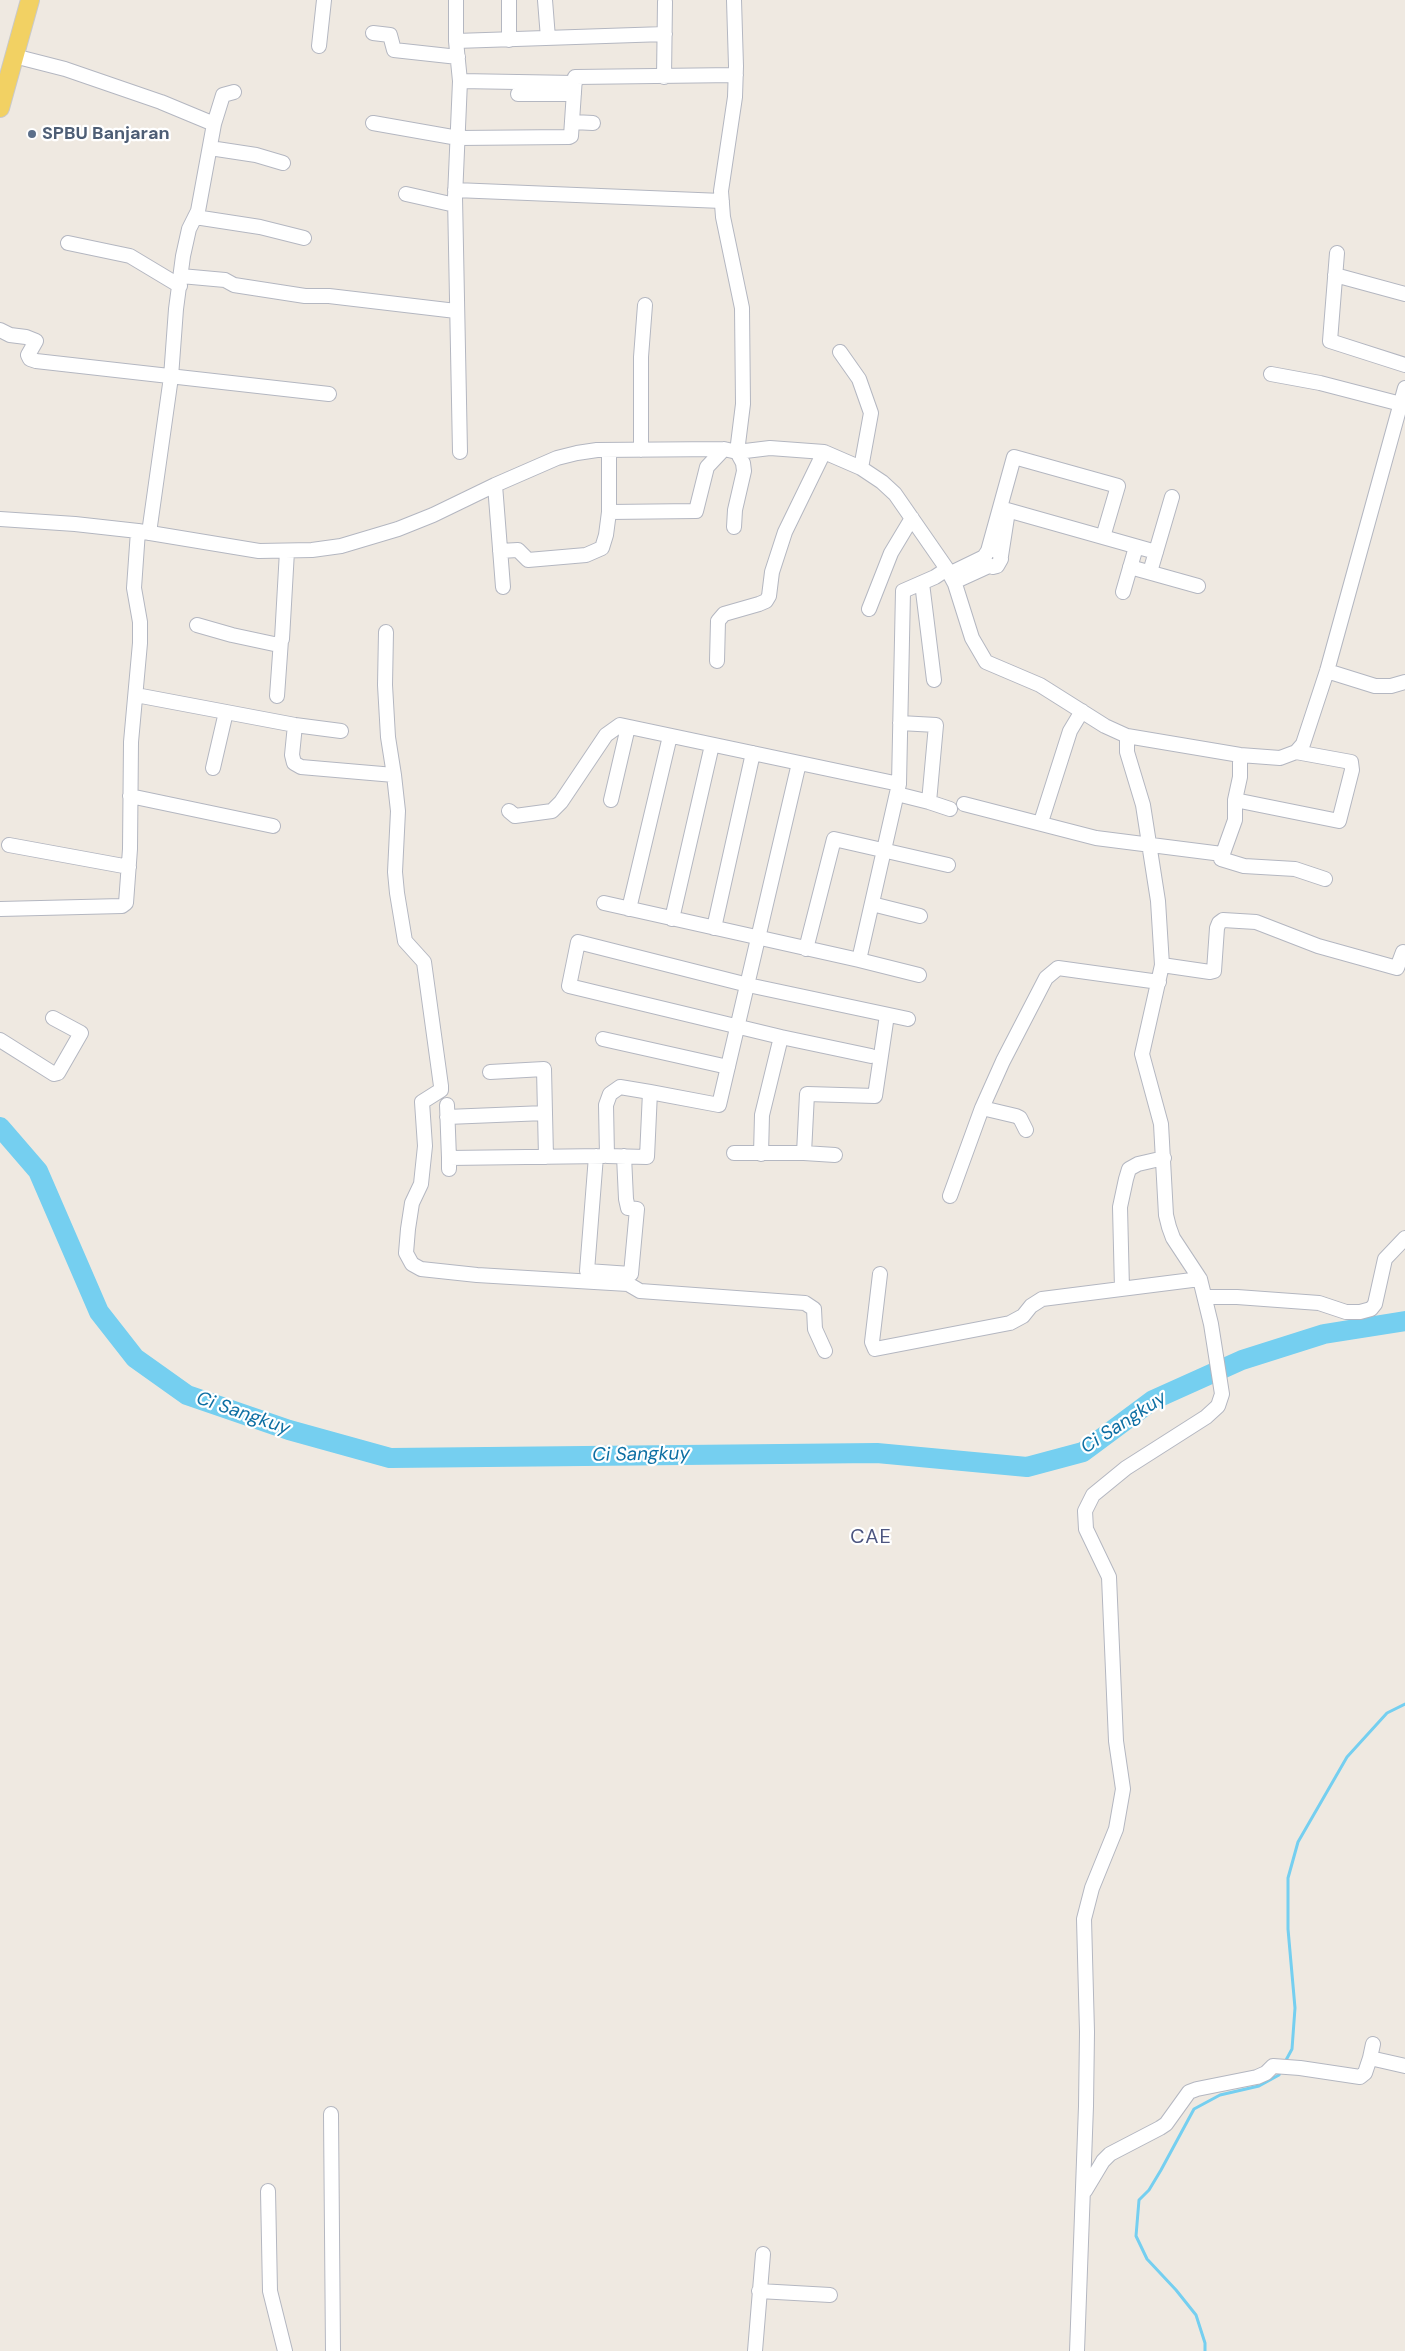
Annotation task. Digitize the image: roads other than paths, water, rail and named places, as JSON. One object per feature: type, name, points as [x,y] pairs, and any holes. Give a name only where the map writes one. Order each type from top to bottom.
[{"type":"main road","points":[[0,108],[30,0]]},
{"type":"street","points":[[319,46],[324,0]]},
{"type":"street","points":[[456,0],[456,41],[460,81],[455,190],[460,452]]},
{"type":"street","points":[[509,0],[509,40]]},
{"type":"street","points":[[545,0],[548,38]]},
{"type":"street","points":[[609,512],[696,511],[707,467],[730,450],[743,404],[742,308],[722,201],[722,174],[732,120],[736,75],[734,0]]},
{"type":"street","points":[[664,77],[666,2]]},
{"type":"street","points":[[373,33],[390,35],[394,50],[458,57]]},
{"type":"street","points":[[456,41],[665,34]]},
{"type":"street","points":[[14,56],[65,69],[161,102],[214,124]]},
{"type":"street","points":[[373,123],[458,138],[568,137],[571,136],[575,77],[736,75]]},
{"type":"street","points":[[460,81],[574,89]]},
{"type":"street","points":[[518,94],[574,89]]},
{"type":"street","points":[[0,909],[122,906],[128,898],[131,742],[140,622],[134,588],[171,377],[176,309],[189,229],[198,211],[214,124],[223,95],[234,92]]},
{"type":"street","points":[[572,122],[593,123]]},
{"type":"street","points":[[210,148],[256,154],[283,163]]},
{"type":"street","points":[[455,190],[722,201]]},
{"type":"street","points":[[406,194],[455,205]]},
{"type":"street","points":[[195,217],[304,238]]},
{"type":"street","points":[[68,243],[130,256],[138,259],[148,269],[180,281],[225,280],[234,285],[305,296],[329,296],[456,311]]},
{"type":"street","points":[[1337,253],[1330,341],[1405,366]]},
{"type":"street","points":[[1335,275],[1405,294]]},
{"type":"street","points":[[641,450],[641,357],[645,305]]},
{"type":"street","points":[[0,330],[10,335],[26,337],[36,341],[28,355],[30,359],[36,361],[329,394]]},
{"type":"street","points":[[840,352],[859,379],[871,413],[861,468]]},
{"type":"street","points":[[1271,374],[1320,383],[1401,404]]},
{"type":"street","points":[[0,519],[75,524],[144,532],[230,547],[287,552],[341,546],[398,529],[433,516],[494,485],[557,458],[587,451],[770,448],[824,452],[861,468],[882,482],[895,494],[950,575],[972,638],[986,662],[1040,685],[1105,726],[1127,736],[1240,755],[1280,758],[1296,752],[1303,744],[1399,434],[1401,404],[1405,388]]},
{"type":"street","points":[[500,552],[518,550],[528,560],[592,554],[602,548],[609,512],[610,450]]},
{"type":"street","points":[[730,450],[743,463],[744,471],[735,510],[734,527]]},
{"type":"street","points":[[717,661],[718,621],[724,614],[766,601],[772,572],[785,532],[824,452]]},
{"type":"street","points":[[860,960],[898,789],[903,591],[950,575],[990,557],[1004,510],[1014,457],[1118,486],[1103,538]]},
{"type":"street","points":[[494,485],[504,587]]},
{"type":"street","points":[[1150,572],[1172,497]]},
{"type":"street","points":[[1004,510],[1156,552]]},
{"type":"street","points":[[869,609],[890,553],[912,518]]},
{"type":"street","points":[[1123,592],[1136,547]]},
{"type":"street","points":[[277,696],[287,552]]},
{"type":"street","points":[[1130,567],[1198,586]]},
{"type":"street","points":[[922,583],[934,680]]},
{"type":"street","points":[[197,625],[274,644],[281,640]]},
{"type":"street","points":[[386,632],[385,685],[388,737],[398,811],[395,872],[405,941],[424,962],[441,1086],[440,1090],[422,1102],[425,1146],[421,1184],[412,1203],[406,1253],[412,1264],[421,1269],[477,1275],[628,1284],[640,1291],[805,1303],[814,1309],[815,1329],[825,1351]]},
{"type":"street","points":[[1326,671],[1375,686],[1391,686],[1405,682]]},
{"type":"street","points":[[136,695],[295,725],[341,731]]},
{"type":"street","points":[[1042,822],[1070,731],[1082,711]]},
{"type":"street","points":[[213,768],[226,712]]},
{"type":"street","points":[[900,723],[936,725],[929,802]]},
{"type":"street","points":[[295,725],[292,755],[294,763],[301,767],[394,774]]},
{"type":"street","points":[[509,812],[516,816],[552,811],[561,802],[606,735],[620,726],[628,726],[799,762],[898,789],[950,809]]},
{"type":"street","points":[[611,800],[628,726]]},
{"type":"street","points":[[629,909],[670,736]]},
{"type":"street","points":[[1077,2351],[1084,2193],[1087,2032],[1084,1919],[1092,1888],[1116,1829],[1123,1789],[1116,1741],[1109,1577],[1086,1529],[1085,1511],[1093,1494],[1126,1468],[1206,1417],[1218,1406],[1222,1394],[1211,1324],[1200,1279],[1173,1238],[1169,1227],[1165,1200],[1161,1124],[1142,1054],[1162,965],[1159,952],[1158,901],[1143,806],[1127,752],[1127,736]]},
{"type":"street","points":[[672,919],[712,745]]},
{"type":"street","points":[[1235,800],[1339,820],[1352,770],[1351,762],[1296,752]]},
{"type":"street","points":[[714,928],[753,753]]},
{"type":"street","points":[[1240,755],[1240,778],[1235,800],[1234,828],[1222,854],[1222,859],[1244,866],[1291,868],[1326,879]]},
{"type":"street","points":[[624,1156],[628,1208],[637,1209],[631,1274],[587,1271],[602,1156],[606,1105],[610,1094],[620,1087],[719,1105],[799,762]]},
{"type":"street","points":[[130,796],[273,826]]},
{"type":"street","points":[[964,804],[1042,822],[1096,838],[1222,854]]},
{"type":"street","points":[[806,949],[834,839],[948,865]]},
{"type":"street","points":[[9,845],[130,868]]},
{"type":"street","points":[[604,903],[919,975]]},
{"type":"street","points":[[872,904],[920,916]]},
{"type":"street","points":[[1162,965],[1214,971],[1219,923],[1223,920],[1248,921],[1318,946],[1401,969],[1403,952]]},
{"type":"street","points":[[870,1056],[781,1037],[569,986],[578,942],[748,985],[908,1019]]},
{"type":"street","points":[[950,1196],[982,1108],[1033,1001],[1046,978],[1058,968],[1159,982]]},
{"type":"street","points":[[804,1154],[807,1094],[875,1096],[887,1015]]},
{"type":"street","points":[[0,1040],[54,1074],[58,1073],[81,1033],[53,1018]]},
{"type":"street","points":[[761,1154],[762,1115],[781,1037]]},
{"type":"street","points":[[603,1039],[728,1066]]},
{"type":"street","points":[[490,1072],[544,1069],[546,1157]]},
{"type":"street","points":[[545,1114],[447,1111],[449,1164],[546,1157],[648,1157],[650,1092]]},
{"type":"street","points":[[982,1108],[1016,1116],[1020,1118],[1026,1130]]},
{"type":"street","points":[[734,1154],[835,1155]]},
{"type":"street","points":[[1122,1289],[1120,1207],[1129,1169],[1138,1164],[1164,1158]]},
{"type":"street","points":[[1205,1296],[1236,1296],[1319,1304],[1346,1312],[1360,1312],[1371,1309],[1375,1304],[1384,1259],[1405,1238]]},
{"type":"street","points":[[880,1274],[872,1342],[875,1349],[1010,1323],[1023,1316],[1030,1306],[1042,1299],[1200,1279]]},
{"type":"street","points":[[1084,2193],[1103,2161],[1110,2154],[1166,2124],[1189,2092],[1257,2077],[1266,2073],[1273,2066],[1360,2077],[1365,2073],[1371,2051],[1405,2066]]},
{"type":"street","points":[[331,2114],[333,2351]]},
{"type":"street","points":[[268,2191],[270,2291],[285,2351]]},
{"type":"street","points":[[755,2351],[763,2254]]},
{"type":"street","points":[[759,2291],[830,2296]]},
{"type":"waterway","name":"Ci Sangkuy","points":[[0,1127],[38,1171],[99,1312],[135,1358],[187,1395],[289,1430],[390,1458],[877,1453],[1027,1467],[1083,1452],[1153,1400],[1242,1360],[1324,1334],[1405,1321]]},
{"type":"waterway","points":[[1285,2062],[1292,2049],[1295,2008],[1288,1929],[1288,1878],[1298,1842],[1347,1757],[1387,1713],[1405,1704]]},
{"type":"waterway","points":[[1205,2351],[1205,2343],[1196,2315],[1147,2259],[1136,2236],[1139,2200],[1149,2190],[1194,2109],[1220,2095],[1259,2086],[1279,2075],[1281,2070]]},
{"type":"place","name":"SPBU Banjaran","points":[[32,134]]},
{"type":"district","name":"CAE","points":[[871,1538]]}]
